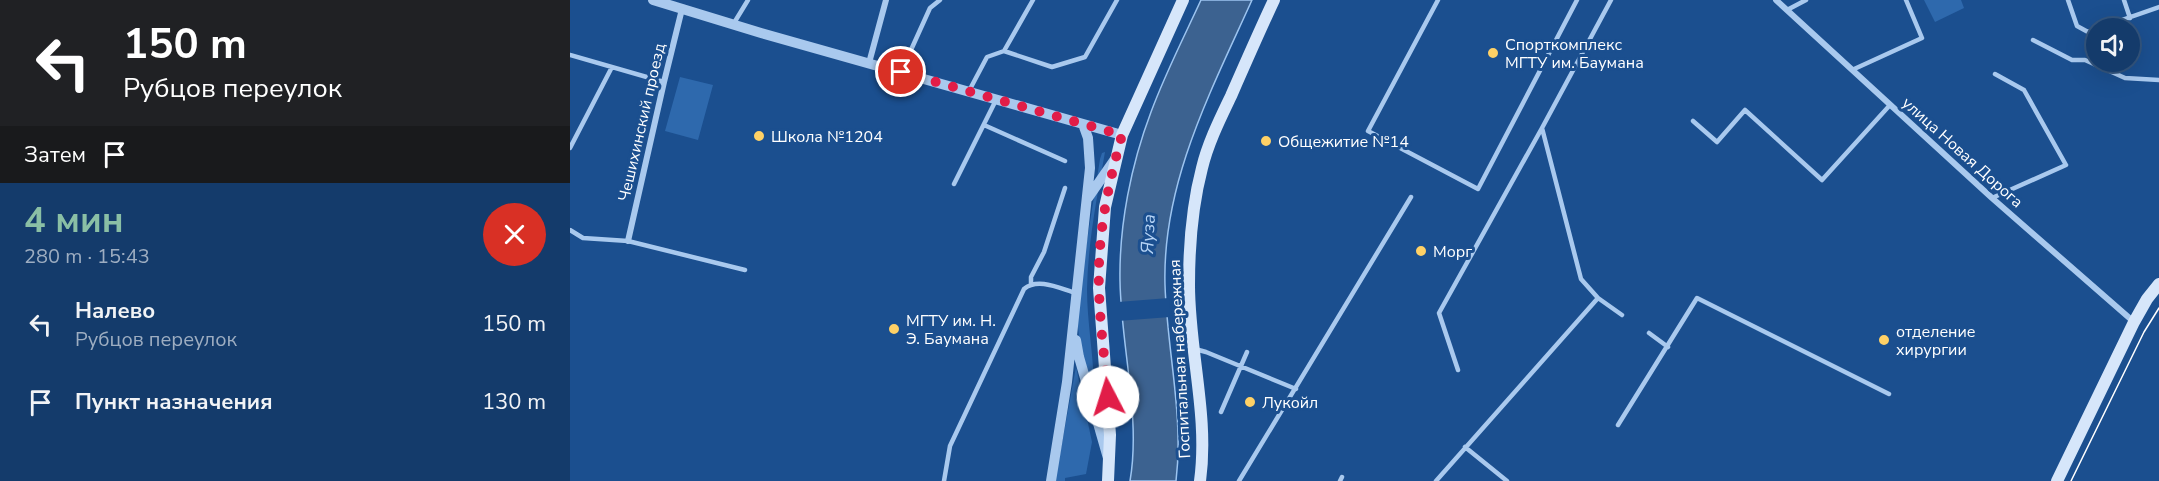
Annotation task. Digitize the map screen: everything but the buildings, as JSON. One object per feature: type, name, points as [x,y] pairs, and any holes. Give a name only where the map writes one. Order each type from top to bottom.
[{"type":"main road","points":[[1108,481],[1110,464],[1107,389],[1099,288],[1105,207],[1122,135],[1183,0]]},
{"type":"main road","name":"Госпитальная набережная","points":[[1200,481],[1202,468],[1201,404],[1190,304],[1191,235],[1202,167],[1214,132],[1274,0]]},
{"type":"main road","points":[[2057,481],[2134,322],[2159,284]]},
{"type":"street","points":[[653,0],[733,25],[1122,135]]},
{"type":"street","points":[[869,63],[886,0]]},
{"type":"street","name":"улица Новая Дорога","points":[[1777,0],[1992,198],[2134,322]]},
{"type":"street","name":"Чешихинский проезд","points":[[628,242],[682,9]]},
{"type":"street","points":[[1051,481],[1067,382],[1090,168],[1088,138],[1083,124]]},
{"type":"street","points":[[1086,201],[1116,157]]},
{"type":"street","points":[[1075,313],[1079,357],[1110,464]]},
{"type":"lane","points":[[733,25],[748,0]]},
{"type":"lane","points":[[901,72],[930,8],[940,0]]},
{"type":"lane","points":[[1004,51],[1033,0]]},
{"type":"lane","points":[[969,91],[987,57],[1004,51],[1052,67],[1085,57],[1117,0]]},
{"type":"lane","points":[[1438,0],[1368,130],[1478,189],[1577,0]]},
{"type":"lane","points":[[1458,370],[1439,313],[1611,0]]},
{"type":"lane","points":[[1787,10],[1806,0]]},
{"type":"lane","points":[[1852,70],[1922,38],[1906,0]]},
{"type":"lane","points":[[2068,0],[2077,26],[2086,31]]},
{"type":"lane","points":[[2124,0],[2130,18],[2159,7]]},
{"type":"lane","points":[[2033,40],[2072,60],[2085,60],[2125,78],[2159,80]]},
{"type":"lane","points":[[570,55],[664,82]]},
{"type":"lane","points":[[570,148],[612,67]]},
{"type":"lane","points":[[1992,198],[2066,165],[2024,90],[1995,74]]},
{"type":"lane","points":[[954,184],[996,99]]},
{"type":"lane","points":[[1693,121],[1717,142],[1745,110],[1822,180],[1890,105]]},
{"type":"lane","points":[[984,125],[1065,161]]},
{"type":"lane","points":[[1542,128],[1581,279],[1598,298],[1622,315]]},
{"type":"lane","points":[[1030,284],[1031,277],[1044,252],[1065,188]]},
{"type":"lane","points":[[1239,481],[1411,197]]},
{"type":"lane","points":[[570,230],[583,238],[628,242],[746,270]]},
{"type":"lane","points":[[944,481],[950,446],[1024,289],[1038,282],[1076,293]]},
{"type":"lane","points":[[1436,481],[1598,298]]},
{"type":"lane","points":[[1618,425],[1697,298],[1889,394]]},
{"type":"lane","points":[[1649,333],[1668,347]]},
{"type":"lane","points":[[1195,349],[1296,389]]},
{"type":"lane","points":[[1221,412],[1247,352]]},
{"type":"lane","points":[[1465,447],[1507,481]]},
{"type":"shaded area","points":[[1924,0],[1961,0],[1964,8],[1935,22]]},
{"type":"shaded area","points":[[680,77],[713,85],[698,140],[665,131]]},
{"type":"shaded area","points":[[1105,152],[1093,220],[1087,289],[1094,399],[1081,353],[1076,310],[1100,159],[1102,153]]},
{"type":"shaded area","points":[[1076,367],[1092,442],[1086,474],[1065,478],[1065,481],[1055,481]]},
{"type":"water","name":"Яуза","points":[[1201,0],[1252,0],[1192,138],[1180,174],[1166,247],[1166,310],[1177,407],[1176,481],[1130,481],[1133,457],[1132,407],[1120,281],[1124,217],[1132,174],[1151,112]]},
{"type":"pier","points":[[1169,298],[1170,317],[1118,321],[1118,302]]},
{"type":"tram line","points":[[2071,481],[2144,332],[2159,308]]},
{"type":"place","name":"Спорткомплекс МГТУ им. Баумана","points":[[1493,53]]},
{"type":"place","name":"Школа №1204","points":[[759,136]]},
{"type":"place","name":"Общежитие №14","points":[[1266,141]]},
{"type":"place","name":"Морг","points":[[1421,251]]},
{"type":"place","name":"МГТУ им. Н. Э. Баумана","points":[[894,329]]},
{"type":"place","name":"отделение хирургии","points":[[1884,340]]},
{"type":"place","name":"Лукойл","points":[[1250,402]]},
{"type":"route","points":[[901,72],[1122,135],[1105,207],[1100,254],[1101,326],[1108,397]]}]
